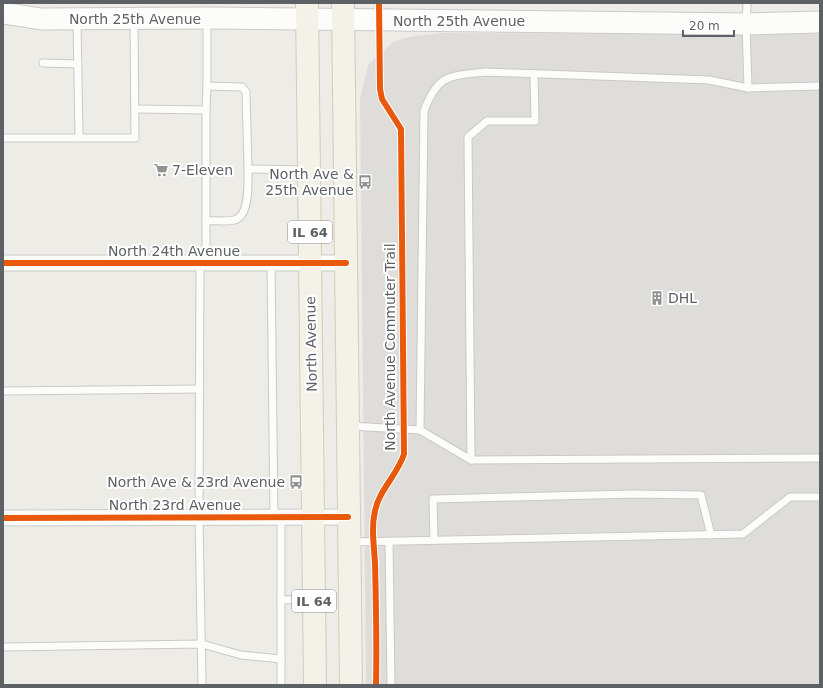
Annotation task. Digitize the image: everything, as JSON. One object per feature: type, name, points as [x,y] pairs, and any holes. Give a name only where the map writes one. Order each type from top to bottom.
[{"type":"main road","name":"North 25th Avenue","points":[[3,13],[41,19],[207,18],[308,11],[746,24],[820,22]]},
{"type":"main road","name":"North Avenue","points":[[308,11],[315,685]]},
{"type":"main road","name":"IL 64","points":[[344,12],[350,685]]},
{"type":"street","name":"North 24th Avenue","points":[[3,264],[346,263]]},
{"type":"street","name":"North 23rd Avenue","points":[[3,518],[199,516],[348,517]]},
{"type":"lane","points":[[748,3],[746,24],[748,88]]},
{"type":"lane","points":[[202,685],[199,516],[200,389],[203,263],[206,221],[207,18]]},
{"type":"lane","points":[[77,19],[79,138]]},
{"type":"lane","points":[[3,138],[135,138],[136,110],[134,19]]},
{"type":"lane","points":[[42,63],[78,64]]},
{"type":"lane","points":[[420,430],[424,111],[432,92],[450,76],[485,72],[709,80],[748,88],[820,86]]},
{"type":"lane","points":[[471,460],[468,137],[487,121],[535,121],[534,74]]},
{"type":"lane","points":[[206,221],[235,220],[241,217],[245,210],[248,169],[246,92],[242,87],[207,86]]},
{"type":"lane","points":[[136,110],[206,110]]},
{"type":"lane","points":[[248,169],[309,170]]},
{"type":"lane","points":[[271,263],[281,600],[281,685]]},
{"type":"lane","points":[[3,391],[200,389]]},
{"type":"lane","points":[[347,426],[420,430],[471,460],[820,458]]},
{"type":"lane","points":[[434,540],[433,499],[633,494],[701,495],[711,535]]},
{"type":"lane","points":[[348,542],[743,534],[790,497],[820,497]]},
{"type":"lane","points":[[389,541],[391,685]]},
{"type":"lane","points":[[281,600],[314,599]]},
{"type":"lane","points":[[3,647],[202,644],[241,654],[281,659]]},
{"type":"shaded area","points":[[441,33],[820,34],[820,685],[366,685],[360,99],[368,65],[393,42],[409,37]]},
{"type":"cycle path","name":"North Avenue Commuter Trail","points":[[376,685],[375,563],[373,524],[375,511],[380,496],[398,468],[404,454],[401,129],[382,99],[380,89],[379,3]]},
{"type":"cycle path","points":[[3,263],[346,263]]},
{"type":"cycle path","points":[[3,518],[348,517]]},
{"type":"place","name":"7-Eleven","points":[[161,170]]},
{"type":"place","name":"North Ave & 25th Avenue","points":[[365,182]]},
{"type":"place","name":"DHL","points":[[657,298]]},
{"type":"place","name":"North Ave & 23rd Avenue","points":[[296,482]]}]
